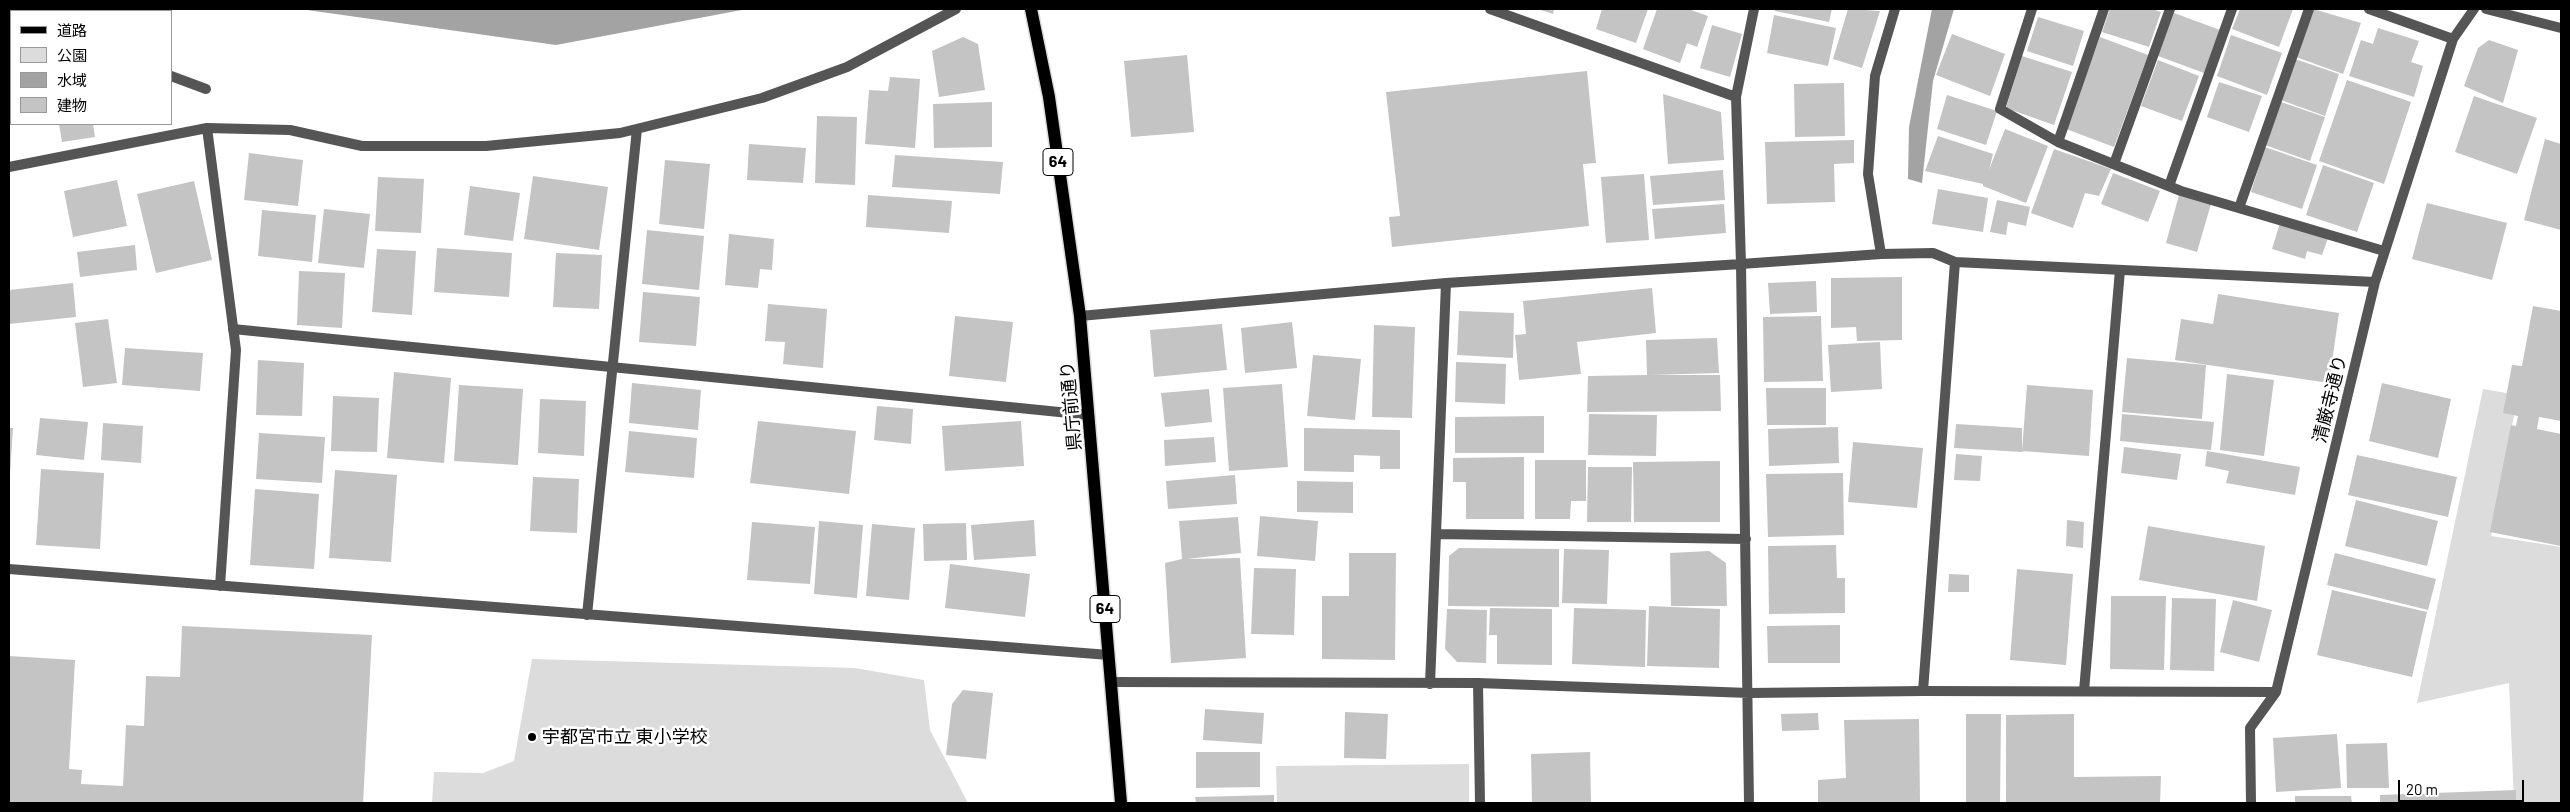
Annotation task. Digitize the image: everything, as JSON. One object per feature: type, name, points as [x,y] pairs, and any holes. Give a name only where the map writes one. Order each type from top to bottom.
[{"type":"main road","name":"県庁前通り","points":[[1031,9],[1049,97],[1080,316],[1121,803]]},
{"type":"street","points":[[9,167],[207,128],[290,130],[362,146],[486,146],[620,133],[762,98],[847,67],[956,9]]},
{"type":"street","points":[[1490,9],[1736,96]]},
{"type":"street","points":[[1749,803],[1749,693],[1736,96],[1754,9]]},
{"type":"street","points":[[1881,254],[1868,174],[1875,76],[1895,9]]},
{"type":"street","points":[[2032,9],[2000,109],[2058,142],[2169,186],[2384,251]]},
{"type":"street","points":[[2058,142],[2104,9]]},
{"type":"street","points":[[2114,164],[2170,9]]},
{"type":"street","points":[[2169,186],[2232,9]]},
{"type":"street","points":[[2239,208],[2309,9]]},
{"type":"street","points":[[2369,9],[2453,39]]},
{"type":"street","name":"清厳寺通り","points":[[2251,803],[2250,728],[2276,692],[2375,282],[2453,39],[2474,9]]},
{"type":"street","points":[[2486,9],[2561,28]]},
{"type":"street","points":[[172,76],[206,90]]},
{"type":"street","points":[[207,128],[236,350],[220,586]]},
{"type":"street","points":[[587,615],[638,129]]},
{"type":"street","points":[[1080,316],[1446,284],[1881,254],[1933,253],[1955,262],[2375,282]]},
{"type":"street","points":[[1923,691],[1955,262]]},
{"type":"street","points":[[2084,692],[2120,270]]},
{"type":"street","points":[[1430,684],[1446,284]]},
{"type":"street","points":[[234,329],[1089,415]]},
{"type":"street","points":[[1437,534],[1746,539]]},
{"type":"street","points":[[9,569],[1109,654]]},
{"type":"street","points":[[1111,682],[1478,683],[1749,693],[1923,691],[2276,692]]},
{"type":"street","points":[[1478,683],[1480,803]]},
{"type":"green space","points":[[2483,389],[2518,395],[2491,536],[2561,547],[2561,803],[2514,803],[2509,683],[2417,703]]},
{"type":"green space","points":[[532,659],[855,668],[924,680],[930,730],[968,803],[432,803],[434,772],[483,773],[514,761]]},
{"type":"green space","points":[[1469,764],[1469,803],[1277,803],[1276,766]]},
{"type":"water","points":[[300,9],[747,9],[556,45]]},
{"type":"water","points":[[1932,9],[1954,9],[1933,81],[1922,183],[1908,179],[1909,127]]},
{"type":"building","points":[[1538,9],[1554,9],[1553,14]]},
{"type":"building","points":[[1602,9],[1648,9],[1636,43],[1596,29]]},
{"type":"building","points":[[1657,9],[1688,9],[1708,16],[1697,47],[1687,43],[1680,63],[1643,49]]},
{"type":"building","points":[[1775,9],[1832,9],[1829,22],[1775,11]]},
{"type":"building","points":[[1848,9],[1880,11],[1862,68],[1833,59]]},
{"type":"building","points":[[2110,9],[2152,9],[2161,12],[2149,47],[2102,32]]},
{"type":"building","points":[[2240,9],[2293,9],[2279,47],[2232,29]]},
{"type":"building","points":[[2313,9],[2361,23],[2343,74],[2296,57]]},
{"type":"building","points":[[2174,13],[2220,30],[2204,73],[2158,56]]},
{"type":"building","points":[[1774,15],[1836,28],[1828,66],[1767,53]]},
{"type":"building","points":[[2038,17],[2084,31],[2073,66],[2027,51]]},
{"type":"building","points":[[1712,25],[1742,34],[1730,77],[1700,68]]},
{"type":"building","points":[[2378,28],[2419,41],[2411,62],[2423,66],[2414,97],[2349,76],[2361,40],[2373,44]]},
{"type":"building","points":[[1952,34],[2005,54],[1990,96],[1936,75]]},
{"type":"building","points":[[2231,35],[2282,53],[2267,95],[2217,76]]},
{"type":"building","points":[[963,37],[978,44],[985,90],[939,97],[932,51]]},
{"type":"building","points":[[2100,37],[2148,55],[2114,147],[2066,129]]},
{"type":"building","points":[[2489,40],[2518,50],[2503,103],[2464,86],[2478,48]]},
{"type":"building","points":[[1187,55],[1194,132],[1131,137],[1124,61]]},
{"type":"building","points":[[2022,56],[2072,72],[2054,125],[2006,108]]},
{"type":"building","points":[[2295,59],[2339,74],[2325,116],[2281,100]]},
{"type":"building","points":[[2158,60],[2199,76],[2182,121],[2141,106]]},
{"type":"building","points":[[9,66],[10,66],[9,104]]},
{"type":"building","points":[[1587,71],[1596,163],[1583,164],[1589,226],[1392,247],[1389,217],[1400,216],[1386,92]]},
{"type":"building","points":[[890,77],[920,79],[915,148],[865,144],[869,90],[888,91]]},
{"type":"building","points":[[2347,80],[2411,102],[2384,184],[2319,161]]},
{"type":"building","points":[[2219,82],[2262,96],[2249,132],[2207,117]]},
{"type":"building","points":[[1844,83],[1845,136],[1795,137],[1794,84]]},
{"type":"building","points":[[1663,94],[1721,112],[1724,160],[1668,164]]},
{"type":"building","points":[[1947,95],[1997,111],[1986,145],[1937,129]]},
{"type":"building","points":[[2474,96],[2537,118],[2517,174],[2455,152]]},
{"type":"building","points":[[992,102],[992,147],[934,148],[933,104]]},
{"type":"building","points":[[2281,102],[2325,117],[2310,161],[2265,145]]},
{"type":"building","points":[[817,116],[857,117],[855,185],[815,183]]},
{"type":"building","points":[[59,125],[93,125],[95,137],[62,142]]},
{"type":"building","points":[[2005,129],[2048,146],[2026,203],[1983,186],[1983,184],[1925,171],[1938,136],[1993,154],[1989,170]]},
{"type":"building","points":[[2545,139],[2561,144],[2561,230],[2524,220]]},
{"type":"building","points":[[1854,140],[1854,163],[1834,164],[1835,202],[1767,204],[1765,142]]},
{"type":"building","points":[[749,144],[806,148],[803,183],[747,180]]},
{"type":"building","points":[[2265,147],[2317,165],[2302,209],[2251,192]]},
{"type":"building","points":[[2054,149],[2111,169],[2099,196],[2085,193],[2073,228],[2031,213]]},
{"type":"building","points":[[249,153],[303,160],[298,206],[244,200]]},
{"type":"building","points":[[895,155],[1003,162],[1000,194],[892,187]]},
{"type":"building","points":[[665,160],[710,164],[704,229],[659,224]]},
{"type":"building","points":[[2323,165],[2374,183],[2357,232],[2306,215]]},
{"type":"building","points":[[1723,170],[1725,200],[1653,205],[1650,176]]},
{"type":"building","points":[[2113,173],[2160,191],[2148,222],[2101,204]]},
{"type":"building","points":[[1644,174],[1649,240],[1606,243],[1601,177]]},
{"type":"building","points":[[533,176],[608,187],[599,250],[524,239]]},
{"type":"building","points":[[378,177],[424,179],[421,233],[375,231]]},
{"type":"building","points":[[117,180],[127,226],[73,237],[64,191]]},
{"type":"building","points":[[194,181],[212,260],[156,273],[137,194]]},
{"type":"building","points":[[470,186],[520,193],[513,241],[464,235]]},
{"type":"building","points":[[1938,189],[1988,198],[1983,232],[1932,224]]},
{"type":"building","points":[[868,195],[952,201],[949,233],[866,227]]},
{"type":"building","points":[[2179,195],[2211,204],[2197,252],[2166,243]]},
{"type":"building","points":[[1997,200],[2030,207],[2026,226],[2008,222],[2006,235],[1990,232]]},
{"type":"building","points":[[2427,203],[2507,223],[2492,280],[2412,259]]},
{"type":"building","points":[[1724,204],[1726,233],[1655,239],[1652,209]]},
{"type":"building","points":[[324,209],[370,214],[364,268],[318,263]]},
{"type":"building","points":[[262,210],[316,215],[312,262],[258,256]]},
{"type":"building","points":[[2280,223],[2328,238],[2322,255],[2307,251],[2305,259],[2272,249]]},
{"type":"building","points":[[647,230],[704,236],[699,290],[642,284]]},
{"type":"building","points":[[729,234],[774,239],[772,270],[760,269],[758,288],[725,285]]},
{"type":"building","points":[[135,245],[137,270],[80,277],[77,252]]},
{"type":"building","points":[[437,248],[512,253],[509,297],[434,292]]},
{"type":"building","points":[[377,249],[416,251],[412,315],[372,312]]},
{"type":"building","points":[[556,253],[602,255],[599,309],[553,307]]},
{"type":"building","points":[[299,271],[345,273],[342,328],[297,325]]},
{"type":"building","points":[[1902,277],[1902,340],[1857,341],[1856,327],[1831,328],[1831,278]]},
{"type":"building","points":[[1816,281],[1817,312],[1770,314],[1768,283]]},
{"type":"building","points":[[73,283],[76,317],[9,324],[9,290]]},
{"type":"building","points":[[1652,288],[1656,333],[1577,342],[1581,374],[1519,380],[1515,335],[1526,334],[1523,301]]},
{"type":"building","points":[[643,292],[700,297],[696,346],[639,342]]},
{"type":"building","points":[[2218,294],[2339,313],[2329,383],[2175,360],[2181,319],[2213,324]]},
{"type":"building","points":[[768,304],[827,309],[823,368],[783,364],[785,342],[765,341]]},
{"type":"building","points":[[2533,306],[2561,311],[2561,421],[2539,417],[2537,429],[2561,434],[2561,546],[2490,532],[2511,425],[2516,426],[2518,416],[2503,413],[2512,365],[2522,366]]},
{"type":"building","points":[[1459,311],[1514,313],[1513,358],[1457,355]]},
{"type":"building","points":[[955,316],[1013,322],[1006,382],[949,376]]},
{"type":"building","points":[[1821,316],[1823,381],[1764,382],[1763,317]]},
{"type":"building","points":[[108,319],[117,383],[83,387],[75,323]]},
{"type":"building","points":[[1292,322],[1297,368],[1245,373],[1241,328]]},
{"type":"building","points":[[1222,324],[1227,370],[1154,377],[1150,330]]},
{"type":"building","points":[[1374,325],[1415,327],[1412,418],[1372,417]]},
{"type":"building","points":[[1717,338],[1719,373],[1650,375],[1720,375],[1721,411],[1587,412],[1588,376],[1647,375],[1646,340]]},
{"type":"building","points":[[1880,342],[1882,389],[1831,392],[1828,345]]},
{"type":"building","points":[[125,348],[203,353],[200,391],[122,385]]},
{"type":"building","points":[[1313,355],[1361,359],[1355,420],[1307,416]]},
{"type":"building","points":[[2127,358],[2206,365],[2202,419],[2122,412]]},
{"type":"building","points":[[258,360],[304,363],[302,416],[256,415]]},
{"type":"building","points":[[1456,362],[1506,364],[1505,404],[1455,402]]},
{"type":"building","points":[[394,372],[451,378],[444,463],[387,458]]},
{"type":"building","points":[[2227,374],[2274,380],[2264,456],[2220,450]]},
{"type":"building","points":[[632,383],[701,390],[698,430],[629,423]]},
{"type":"building","points":[[2382,383],[2451,399],[2438,458],[2369,441]]},
{"type":"building","points":[[1282,384],[1288,467],[1229,471],[1223,388]]},
{"type":"building","points":[[459,385],[523,389],[518,465],[454,461]]},
{"type":"building","points":[[2027,385],[2093,390],[2089,456],[2022,451]]},
{"type":"building","points":[[1766,388],[1826,388],[1826,425],[1767,425]]},
{"type":"building","points":[[1209,389],[1212,422],[1165,427],[1161,393]]},
{"type":"building","points":[[333,396],[379,398],[377,452],[331,451]]},
{"type":"building","points":[[540,399],[586,401],[584,456],[538,453]]},
{"type":"building","points":[[877,406],[913,409],[911,444],[874,440]]},
{"type":"building","points":[[1589,414],[1657,415],[1656,456],[1588,455]]},
{"type":"building","points":[[2122,414],[2214,422],[2211,450],[2120,441]]},
{"type":"building","points":[[1544,416],[1544,453],[1455,453],[1455,417]]},
{"type":"building","points":[[40,418],[88,422],[84,460],[36,455]]},
{"type":"building","points":[[758,421],[856,431],[849,494],[750,483]]},
{"type":"building","points":[[1021,421],[1024,466],[945,471],[942,426]]},
{"type":"building","points":[[103,423],[143,426],[141,463],[101,460]]},
{"type":"building","points":[[1956,424],[2022,428],[2022,452],[1954,448]]},
{"type":"building","points":[[1838,427],[1839,463],[1769,466],[1768,429]]},
{"type":"building","points":[[9,428],[13,428],[10,475],[9,474]]},
{"type":"building","points":[[1304,428],[1400,430],[1400,469],[1380,469],[1380,456],[1354,455],[1354,472],[1304,471]]},
{"type":"building","points":[[629,431],[697,438],[694,478],[625,472]]},
{"type":"building","points":[[259,433],[325,437],[322,483],[256,479]]},
{"type":"building","points":[[1214,437],[1216,462],[1165,466],[1164,440]]},
{"type":"building","points":[[1853,442],[1923,448],[1917,508],[1848,502]]},
{"type":"building","points":[[2124,447],[2181,454],[2177,480],[2121,473]]},
{"type":"building","points":[[2207,451],[2300,467],[2295,495],[2226,483],[2229,471],[2205,466]]},
{"type":"building","points":[[1956,454],[1982,456],[1980,481],[1954,480]]},
{"type":"building","points":[[2357,455],[2457,477],[2448,517],[2348,495]]},
{"type":"building","points":[[1524,457],[1524,519],[1466,519],[1466,482],[1453,482],[1453,458]]},
{"type":"building","points":[[1535,460],[1586,460],[1586,501],[1571,501],[1570,519],[1535,519]]},
{"type":"building","points":[[1720,461],[1720,522],[1634,522],[1633,462]]},
{"type":"building","points":[[1588,467],[1632,467],[1631,522],[1587,522]]},
{"type":"building","points":[[41,469],[104,473],[100,549],[36,545]]},
{"type":"building","points":[[335,470],[397,475],[391,562],[329,558]]},
{"type":"building","points":[[1843,473],[1844,535],[1768,537],[1766,474]]},
{"type":"building","points":[[1235,475],[1237,504],[1168,509],[1166,481]]},
{"type":"building","points":[[533,477],[579,479],[577,533],[530,531]]},
{"type":"building","points":[[1297,481],[1353,482],[1353,513],[1297,512]]},
{"type":"building","points":[[255,489],[319,494],[314,569],[250,565]]},
{"type":"building","points":[[2356,500],[2438,521],[2427,566],[2345,546]]},
{"type":"building","points":[[1260,516],[1318,521],[1315,561],[1257,556]]},
{"type":"building","points":[[1238,517],[1241,553],[1186,559],[1240,558],[1246,658],[1171,663],[1165,563],[1182,559],[1179,521]]},
{"type":"building","points":[[1034,520],[1036,556],[974,560],[971,525]]},
{"type":"building","points":[[2067,520],[2084,522],[2083,548],[2066,546]]},
{"type":"building","points":[[819,521],[863,525],[857,598],[814,594]]},
{"type":"building","points":[[752,522],[815,527],[810,584],[747,580]]},
{"type":"building","points":[[966,523],[967,560],[924,561],[923,524]]},
{"type":"building","points":[[872,524],[915,528],[909,600],[866,596]]},
{"type":"building","points":[[2148,526],[2265,546],[2257,601],[2139,580]]},
{"type":"building","points":[[1836,545],[1837,578],[1845,578],[1845,613],[1769,614],[1768,546]]},
{"type":"building","points":[[1459,548],[1559,549],[1559,607],[1448,606],[1449,556]]},
{"type":"building","points":[[1564,549],[1609,550],[1607,604],[1562,603]]},
{"type":"building","points":[[1709,551],[1726,563],[1727,606],[1671,606],[1670,553]]},
{"type":"building","points":[[1349,553],[1396,553],[1395,660],[1322,659],[1322,596],[1349,596]]},
{"type":"building","points":[[2335,553],[2436,579],[2428,610],[2327,585]]},
{"type":"building","points":[[950,564],[1030,574],[1025,617],[945,608]]},
{"type":"building","points":[[1254,568],[1296,569],[1294,635],[1251,634]]},
{"type":"building","points":[[2017,569],[2073,574],[2066,665],[2010,660]]},
{"type":"building","points":[[1949,574],[1969,575],[1969,592],[1948,592]]},
{"type":"building","points":[[2332,590],[2427,612],[2412,677],[2317,655]]},
{"type":"building","points":[[2111,596],[2166,596],[2164,670],[2110,669]]},
{"type":"building","points":[[2172,598],[2216,599],[2214,671],[2170,670]]},
{"type":"building","points":[[2233,600],[2272,610],[2259,662],[2220,652]]},
{"type":"building","points":[[1649,606],[1720,609],[1719,668],[1647,666]]},
{"type":"building","points":[[1490,608],[1552,609],[1552,665],[1497,664],[1497,635],[1489,635]]},
{"type":"building","points":[[1574,608],[1646,610],[1645,667],[1572,664]]},
{"type":"building","points":[[1447,609],[1487,610],[1486,663],[1457,662],[1445,649]]},
{"type":"building","points":[[1840,625],[1840,663],[1768,663],[1767,626]]},
{"type":"building","points":[[182,626],[372,635],[363,803],[9,803],[9,656],[75,660],[69,769],[82,770],[81,784],[123,786],[126,725],[144,726],[146,676],[180,677]]},
{"type":"building","points":[[963,690],[993,693],[986,759],[946,755],[952,704]]},
{"type":"building","points":[[1205,709],[1264,713],[1262,744],[1203,740]]},
{"type":"building","points":[[1345,712],[1388,714],[1386,759],[1344,758]]},
{"type":"building","points":[[1818,713],[1819,730],[1782,731],[1781,714]]},
{"type":"building","points":[[1966,714],[2001,714],[2000,803],[1966,803]]},
{"type":"building","points":[[2074,714],[2074,777],[2161,776],[2160,803],[2006,802],[2006,715]]},
{"type":"building","points":[[1919,719],[1920,803],[1818,803],[1818,780],[1846,778],[1844,720]]},
{"type":"building","points":[[2337,734],[2341,788],[2276,792],[2273,738]]},
{"type":"building","points":[[2387,743],[2389,788],[2347,788],[2346,744]]},
{"type":"building","points":[[1196,752],[1260,752],[1260,787],[1196,788]]},
{"type":"building","points":[[1590,752],[1591,803],[1532,803],[1531,754]]},
{"type":"building","points":[[2516,790],[2516,803],[2380,803],[2380,795]]},
{"type":"building","points":[[1274,795],[1274,803],[1196,803],[1195,797]]},
{"type":"building","points":[[2295,796],[2351,796],[2352,803],[2295,803]]},
{"type":"place","name":"宇都宮市立 東小学校","points":[[532,737]]}]
